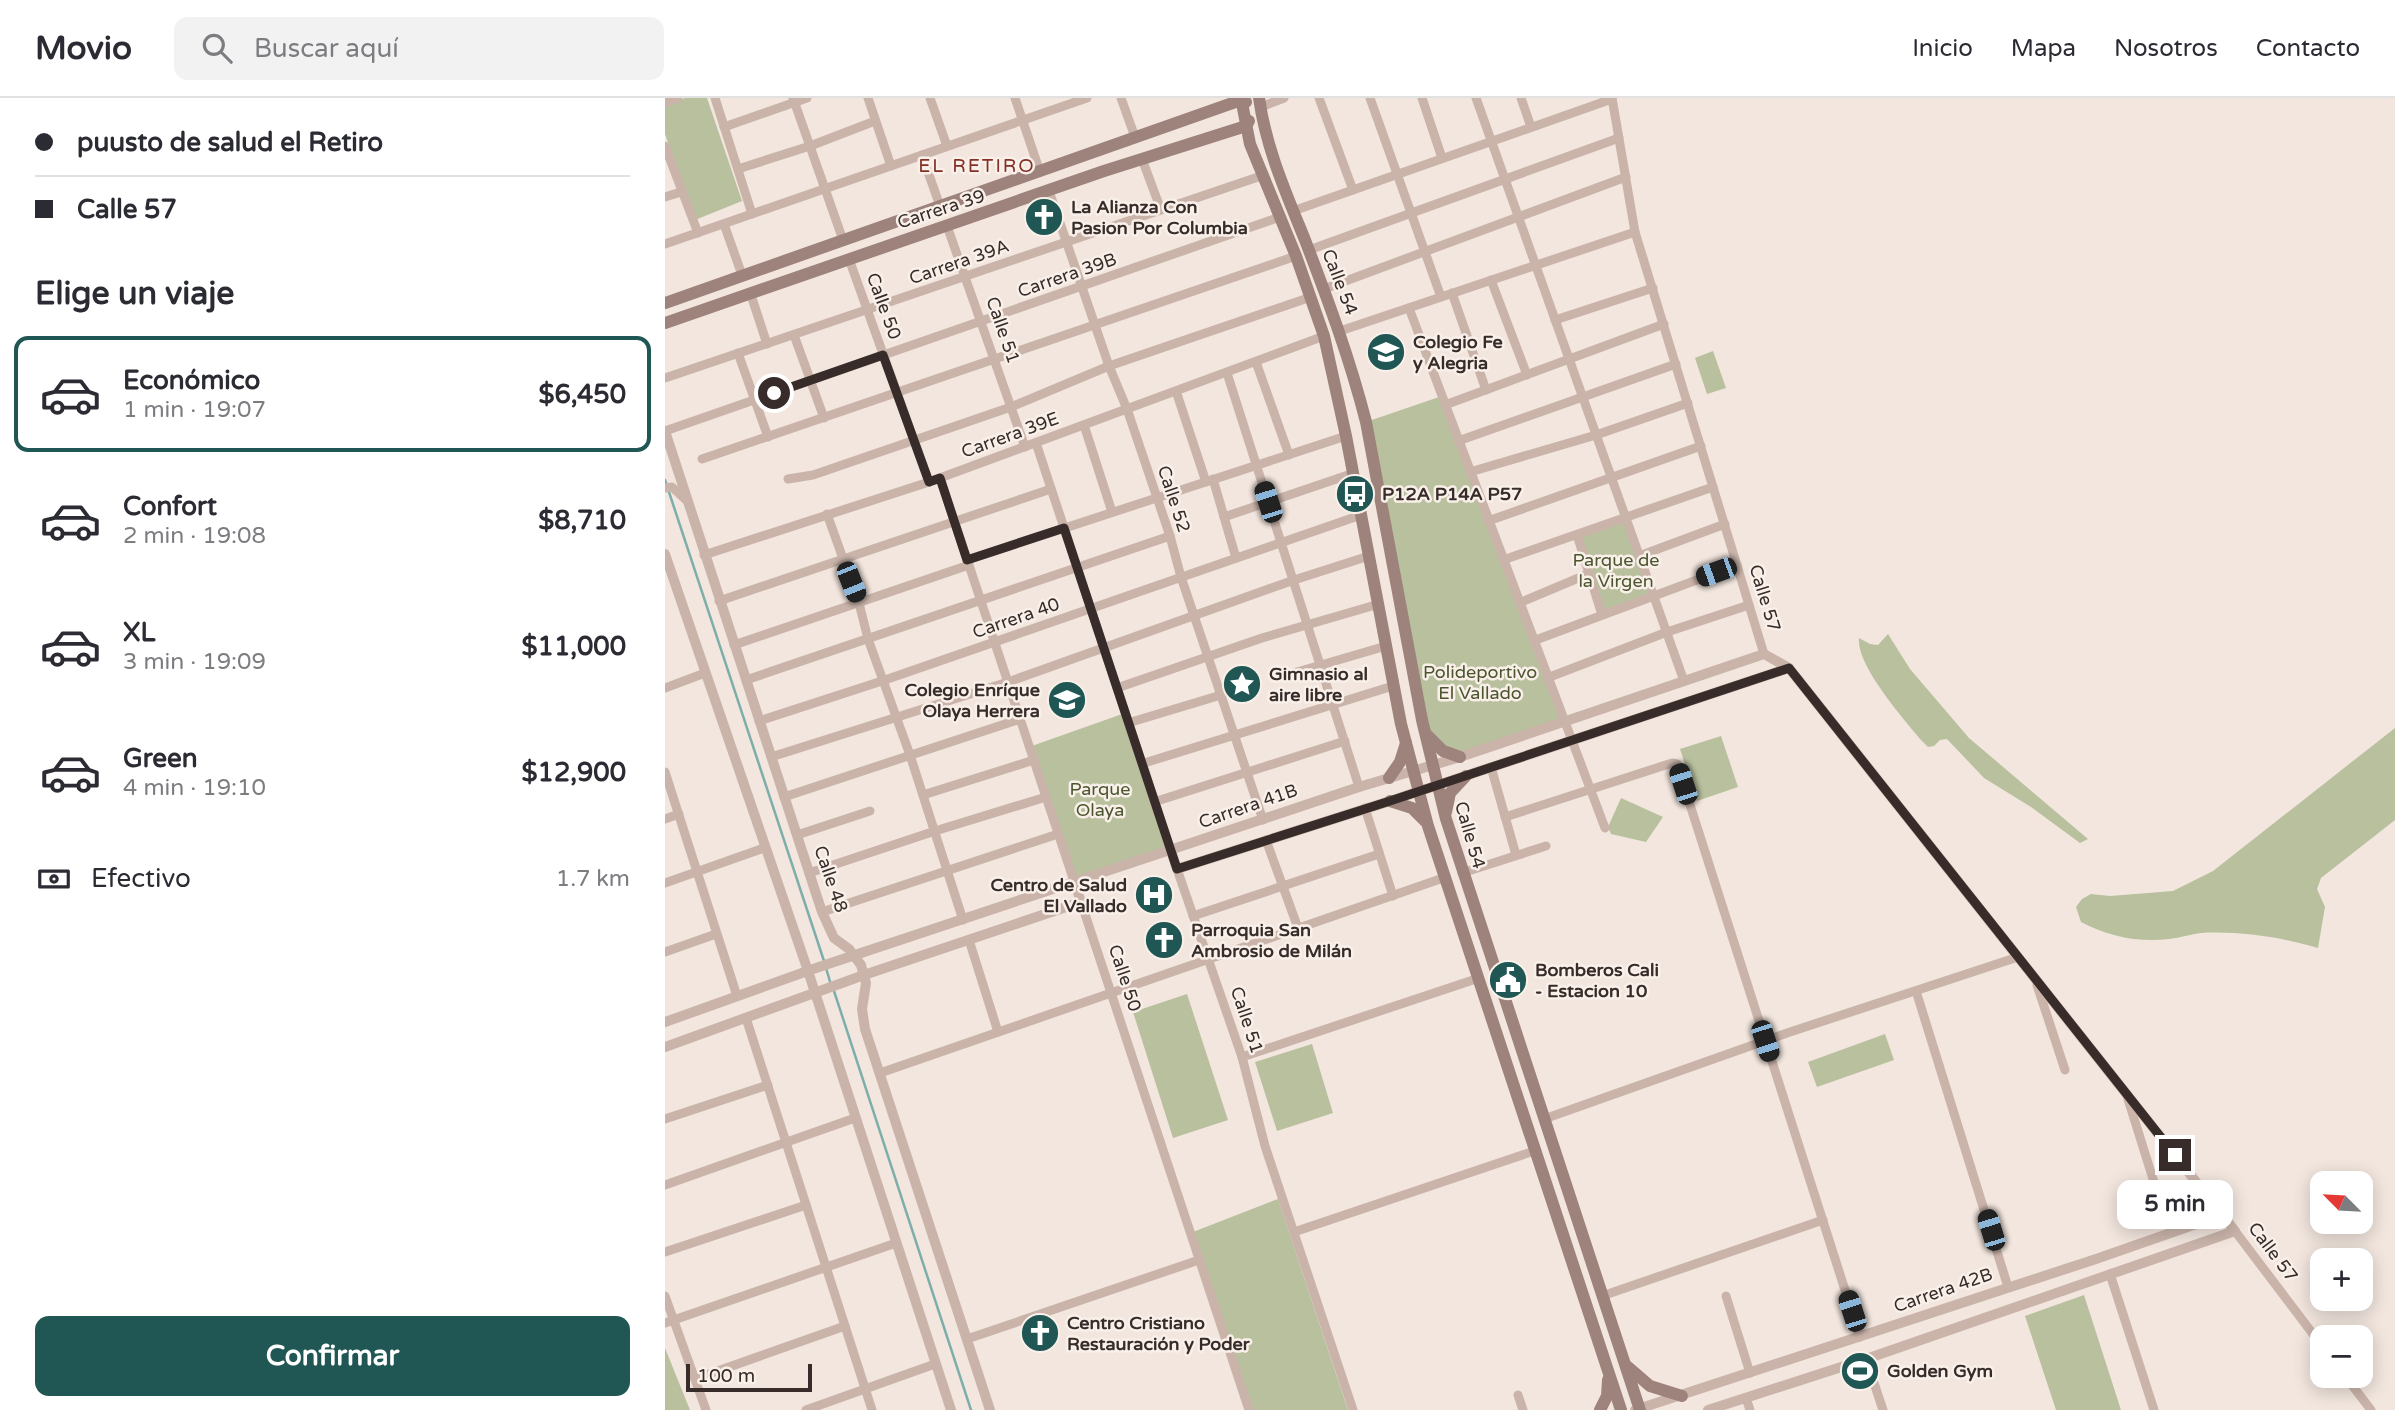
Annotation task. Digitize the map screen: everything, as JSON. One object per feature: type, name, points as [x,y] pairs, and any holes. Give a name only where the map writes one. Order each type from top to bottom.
[{"type":"main road","name":"Carrera 39","points":[[665,303],[1040,172],[1238,99]]},
{"type":"main road","points":[[1238,99],[1260,103],[1246,125]]},
{"type":"main road","name":"Calle 54","points":[[1238,99],[1250,144],[1296,256],[1324,337],[1346,436],[1401,724],[1428,826],[1621,1410]]},
{"type":"main road","name":"Calle 54","points":[[1260,103],[1268,146],[1340,331],[1366,422],[1423,726],[1446,819],[1638,1410]]},
{"type":"main road","name":"Carrera 39","points":[[665,323],[1104,171],[1246,125]]},
{"type":"main road","points":[[1222,132],[1239,133],[1250,144]]},
{"type":"main road","points":[[1098,151],[1093,155],[1092,164],[1096,169],[1104,171]]},
{"type":"main road","points":[[1067,162],[1077,169],[1076,178],[1071,183]]},
{"type":"main road","points":[[919,214],[912,223],[915,231],[922,234]]},
{"type":"main road","points":[[889,223],[896,223],[902,232],[895,243]]},
{"type":"main road","points":[[665,294],[696,283],[717,284]]},
{"type":"main road","points":[[1401,724],[1406,729],[1423,726],[1443,751],[1460,757]]},
{"type":"main road","points":[[1389,778],[1400,762],[1406,742]]},
{"type":"main road","points":[[1446,819],[1450,793],[1466,776]]},
{"type":"main road","points":[[1390,801],[1412,807],[1428,826]]},
{"type":"main road","points":[[1624,1363],[1650,1386],[1682,1396]]},
{"type":"main road","points":[[1600,1410],[1608,1386],[1607,1366]]},
{"type":"street","points":[[665,103],[678,98]]},
{"type":"street","points":[[715,98],[752,214]]},
{"type":"street","points":[[725,127],[794,100],[807,98]]},
{"type":"street","points":[[868,98],[891,166]]},
{"type":"street","points":[[1015,98],[1040,172]]},
{"type":"street","points":[[665,244],[1087,98]]},
{"type":"street","points":[[1121,98],[1135,137]]},
{"type":"street","points":[[1260,103],[1284,98]]},
{"type":"street","points":[[1319,98],[1353,190]]},
{"type":"street","points":[[1370,98],[1441,297]]},
{"type":"street","points":[[1422,98],[1443,158]]},
{"type":"street","points":[[1476,98],[1684,681]]},
{"type":"street","points":[[1521,98],[1531,127]]},
{"type":"street","points":[[934,99],[947,146]]},
{"type":"street","points":[[1293,211],[1612,99]]},
{"type":"street","name":"Calle 57","points":[[1612,99],[1635,232],[1764,654],[1789,668],[2126,1092],[2310,1330]]},
{"type":"street","points":[[794,100],[843,240]]},
{"type":"street","points":[[738,169],[876,121]]},
{"type":"street","points":[[1309,250],[1619,138]]},
{"type":"street","points":[[665,148],[698,233]]},
{"type":"street","points":[[922,155],[940,206]]},
{"type":"street","points":[[1142,159],[1161,210]]},
{"type":"street","name":"Carrera 39A","points":[[665,378],[1264,175]]},
{"type":"street","points":[[1324,289],[1626,177]]},
{"type":"street","name":"Calle 52","points":[[1049,191],[1109,366],[1127,408],[1263,820]]},
{"type":"street","points":[[665,197],[681,192]]},
{"type":"street","name":"Carrera 39B","points":[[665,431],[1280,217]]},
{"type":"street","points":[[724,224],[743,275]]},
{"type":"street","name":"Calle 51","points":[[947,226],[1025,447]]},
{"type":"street","points":[[1340,331],[1635,232]]},
{"type":"street","points":[[702,459],[1296,256]]},
{"type":"street","name":"Calle 50","points":[[849,259],[929,482]]},
{"type":"street","points":[[1491,280],[1527,375]]},
{"type":"street","points":[[1555,320],[1653,288]]},
{"type":"street","points":[[750,292],[767,344]]},
{"type":"street","points":[[1452,293],[1486,390]]},
{"type":"street","points":[[787,479],[813,475],[1011,407],[1109,366],[1311,297]]},
{"type":"street","points":[[1409,308],[1605,828]]},
{"type":"street","points":[[1445,405],[1664,324]]},
{"type":"street","points":[[794,335],[824,418]]},
{"type":"street","name":"Carrera 39E","points":[[704,555],[929,482],[1324,337]]},
{"type":"street","points":[[738,353],[768,437]]},
{"type":"street","points":[[1256,362],[1289,455]]},
{"type":"street","points":[[1458,441],[1676,364]]},
{"type":"street","points":[[1227,373],[1359,787]]},
{"type":"street","points":[[1176,391],[1224,517],[1236,558]]},
{"type":"street","points":[[1470,472],[1596,435],[1688,403]]},
{"type":"street","points":[[1084,425],[1112,512]]},
{"type":"street","name":"Calle 48","points":[[665,431],[822,912],[834,938],[856,955],[865,975],[862,1009],[865,1029],[990,1410]]},
{"type":"street","points":[[734,645],[859,603],[1064,528],[1346,436]]},
{"type":"street","name":"Calle 51","points":[[1036,443],[1141,764],[1242,1058],[1265,1146],[1353,1410]]},
{"type":"street","points":[[1488,521],[1701,446]]},
{"type":"street","points":[[1224,517],[1353,473]]},
{"type":"street","name":"Calle 50","points":[[940,478],[1249,1410]]},
{"type":"street","points":[[665,488],[672,487],[686,500]]},
{"type":"street","points":[[1503,560],[1713,487]]},
{"type":"street","points":[[719,601],[1051,489]]},
{"type":"street","points":[[827,514],[963,920]]},
{"type":"street","name":"Carrera 40","points":[[759,721],[1361,515]]},
{"type":"street","points":[[1639,556],[1724,524]]},
{"type":"street","points":[[1577,535],[1602,615]]},
{"type":"street","points":[[746,680],[1170,536]]},
{"type":"street","points":[[665,554],[764,848],[812,969],[855,1118],[951,1410]]},
{"type":"street","points":[[771,757],[1008,682],[1369,556]]},
{"type":"street","points":[[1533,641],[1737,565]]},
{"type":"street","points":[[1519,603],[1588,574]]},
{"type":"street","points":[[1117,688],[1379,604]]},
{"type":"street","points":[[1547,678],[1667,632],[1749,605]]},
{"type":"street","points":[[1280,677],[1387,646]]},
{"type":"street","name":"Carrera 41B","points":[[665,1022],[812,969],[1075,884],[1359,787],[1460,757],[1764,654]]},
{"type":"street","points":[[1177,869],[1789,668]]},
{"type":"street","points":[[665,688],[705,673]]},
{"type":"street","points":[[1141,764],[1393,686]]},
{"type":"street","points":[[1128,723],[1221,695]]},
{"type":"street","points":[[784,797],[1020,719]]},
{"type":"street","points":[[1154,802],[1345,741]]},
{"type":"street","points":[[923,795],[1034,760]]},
{"type":"street","points":[[1505,817],[1672,762],[1677,764],[1860,1337]]},
{"type":"street","points":[[1491,767],[1516,855]]},
{"type":"street","points":[[665,772],[737,996]]},
{"type":"street","points":[[809,873],[1046,797]]},
{"type":"street","points":[[1365,808],[1393,896]]},
{"type":"street","points":[[797,835],[870,811]]},
{"type":"street","points":[[665,819],[679,814]]},
{"type":"street","points":[[822,912],[1058,834]]},
{"type":"street","points":[[1266,840],[1298,928]]},
{"type":"street","points":[[1462,873],[1546,846]]},
{"type":"street","points":[[665,883],[764,848]]},
{"type":"street","points":[[1193,916],[1379,854]]},
{"type":"street","points":[[880,1073],[1446,877]]},
{"type":"street","points":[[665,1047],[865,975],[1081,902]]},
{"type":"street","points":[[665,952],[716,934]]},
{"type":"street","points":[[969,940],[998,1032]]},
{"type":"street","points":[[1544,1119],[1765,1041],[2018,957]]},
{"type":"street","points":[[1242,1058],[1479,978]]},
{"type":"street","points":[[2035,978],[2065,1070]]},
{"type":"street","points":[[1916,991],[2008,1287]]},
{"type":"street","points":[[746,1018],[872,1410]]},
{"type":"street","points":[[665,1119],[768,1085]]},
{"type":"street","points":[[2126,1092],[2159,1198]]},
{"type":"street","points":[[665,1185],[855,1118]]},
{"type":"street","points":[[1294,1232],[1534,1151]]},
{"type":"street","points":[[665,1252],[806,1205]]},
{"type":"street","name":"Carrera 42B","points":[[1638,1410],[2222,1215]]},
{"type":"street","points":[[1602,1296],[1823,1220]]},
{"type":"street","points":[[1708,1410],[1866,1359],[2235,1231]]},
{"type":"street","points":[[669,1321],[896,1243]]},
{"type":"street","points":[[967,1339],[1199,1260]]},
{"type":"street","points":[[2110,1274],[2154,1410]]},
{"type":"street","points":[[665,1296],[669,1321],[706,1410]]},
{"type":"street","points":[[1727,1296],[1750,1373]]},
{"type":"street","points":[[695,1379],[845,1326]]},
{"type":"street","points":[[1866,1359],[1883,1410]]},
{"type":"street","points":[[806,1410],[935,1364]]},
{"type":"street","points":[[2354,1388],[2371,1410]]},
{"type":"street","points":[[1518,1395],[1523,1410]]},
{"type":"street","points":[[1745,1398],[1750,1410]]},
{"type":"green space","points":[[685,98],[707,98],[742,201],[695,220],[665,134],[665,106]]},
{"type":"green space","points":[[1713,351],[1726,388],[1707,394],[1695,358]]},
{"type":"green space","name":"Polideportivo El Vallado","points":[[1442,396],[1563,722],[1460,757],[1430,739],[1366,422]]},
{"type":"green space","name":"Parque de la Virgen","points":[[1626,519],[1653,595],[1602,615],[1577,535]]},
{"type":"green space","points":[[1888,634],[1910,669],[1969,738],[2088,839],[2080,843],[2031,807],[1984,778],[1947,739],[1928,747],[1920,739],[1872,676],[1860,649],[1859,638],[1878,645]]},
{"type":"green space","name":"Parque Olaya","points":[[1125,713],[1171,851],[1075,884],[1029,747]]},
{"type":"green space","points":[[2395,728],[2395,820],[2321,878],[2317,889],[2325,907],[2318,948],[2275,938],[2231,933],[2201,933],[2158,940],[2135,939],[2112,935],[2081,922],[2076,907],[2082,899],[2091,894],[2110,896],[2173,891],[2213,871]]},
{"type":"green space","points":[[1721,736],[1738,787],[1697,801],[1680,749]]},
{"type":"green space","points":[[1621,798],[1663,817],[1646,842],[1611,834],[1608,827]]},
{"type":"green space","points":[[1187,994],[1228,1120],[1173,1138],[1133,1012]]},
{"type":"green space","points":[[1885,1034],[1894,1060],[1817,1087],[1808,1062]]},
{"type":"green space","points":[[1312,1044],[1333,1113],[1277,1131],[1255,1062]]},
{"type":"green space","points":[[1278,1199],[1348,1410],[1252,1410],[1193,1232]]},
{"type":"green space","points":[[2084,1295],[2121,1410],[2056,1410],[2025,1316]]},
{"type":"green space","points":[[665,1348],[690,1410],[665,1410]]},
{"type":"waterway","points":[[665,480],[824,961]]},
{"type":"waterway","points":[[826,968],[831,985]]},
{"type":"waterway","points":[[834,991],[971,1410]]},
{"type":"place","name":"La Alianza Con Pasion Por Columbia","points":[[1044,217]]},
{"type":"place","name":"Colegio Fe y Alegria","points":[[1386,352]]},
{"type":"place","name":"P12A P14A P57","points":[[1355,494]]},
{"type":"place","name":"Gimnasio al aire libre","points":[[1242,684]]},
{"type":"place","name":"Colegio Enríque Olaya Herrera","points":[[1067,700]]},
{"type":"place","name":"Centro de Salud El Vallado","points":[[1154,895]]},
{"type":"place","name":"Parroquia San Ambrosio de Milán","points":[[1164,940]]},
{"type":"place","name":"Bomberos Cali - Estacion 10","points":[[1508,980]]},
{"type":"place","name":"Centro Cristiano Restauración y Poder","points":[[1040,1333]]},
{"type":"place","name":"Golden Gym","points":[[1860,1371]]},
{"type":"district","name":"EL RETIRO","points":[[977,165]]},
{"type":"route","points":[[774,393],[883,355],[929,482],[940,478],[967,560],[1064,528],[1177,869],[1789,668],[2175,1155]]}]
